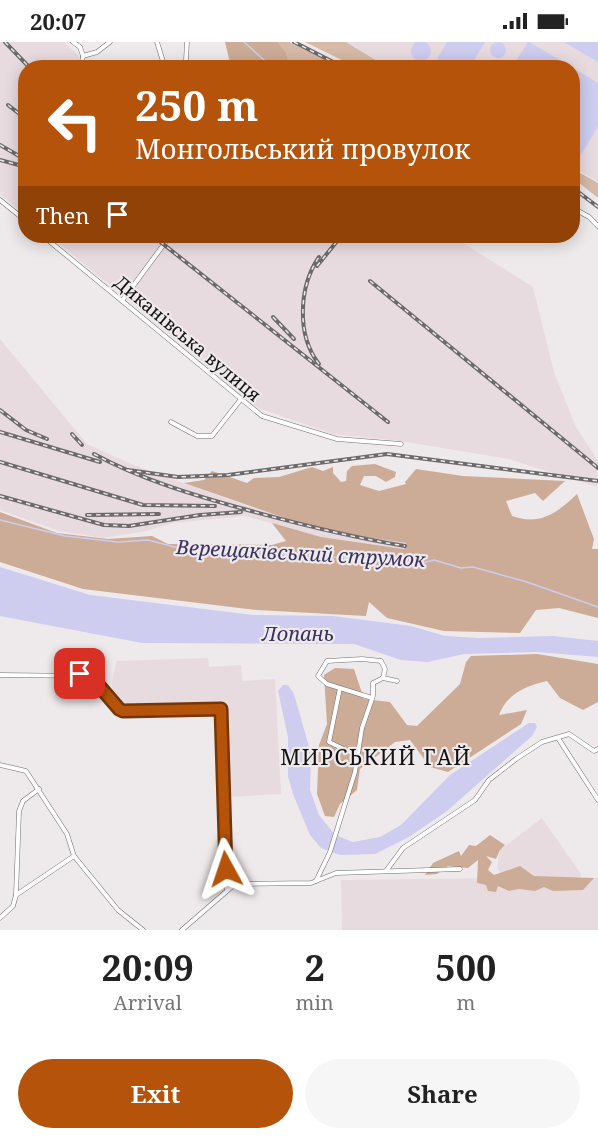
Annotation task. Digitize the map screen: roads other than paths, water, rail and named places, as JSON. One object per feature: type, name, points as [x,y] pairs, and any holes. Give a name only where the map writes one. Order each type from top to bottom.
[{"type":"street","points":[[73,42],[80,47],[82,60]]},
{"type":"street","points":[[83,56],[97,52],[110,42]]},
{"type":"street","points":[[158,42],[163,60]]},
{"type":"street","points":[[186,60],[187,42]]},
{"type":"street","points":[[0,200],[18,215]]},
{"type":"street","points":[[580,212],[590,217],[598,226]]},
{"type":"street","name":"Диканівська вулиця","points":[[52,243],[262,416],[337,439],[401,444]]},
{"type":"street","points":[[122,301],[165,243]]},
{"type":"street","points":[[171,422],[197,436],[212,436],[241,399]]},
{"type":"street","points":[[372,698],[327,684],[318,676],[327,661],[362,659],[381,661],[385,669],[383,678]]},
{"type":"street","points":[[0,675],[88,676],[123,711],[221,709],[223,830],[227,889]]},
{"type":"street","points":[[316,882],[339,825],[358,756],[362,728],[372,698],[373,683],[383,678],[397,681]]},
{"type":"street","points":[[340,688],[329,742],[358,756]]},
{"type":"street","points":[[386,872],[403,848],[475,800],[489,780],[542,742],[569,734],[594,751],[598,749]]},
{"type":"street","points":[[558,738],[598,800]]},
{"type":"street","points":[[0,765],[26,771],[67,834],[74,856],[100,890],[140,929]]},
{"type":"street","points":[[0,918],[13,906],[16,895],[20,812],[23,801],[39,789]]},
{"type":"street","points":[[16,895],[74,856]]},
{"type":"street","points":[[182,930],[235,884],[316,882],[336,873],[460,869]]},
{"type":"water","points":[[417,42],[425,42],[430,47],[430,55],[425,60],[417,60],[412,55],[412,47]]},
{"type":"water","points":[[447,42],[485,42],[474,60],[437,59]]},
{"type":"water","points":[[495,42],[501,42],[506,50],[504,56],[495,58],[490,53],[490,47]]},
{"type":"water","points":[[529,42],[560,60],[516,60]]},
{"type":"water","points":[[564,42],[598,42],[598,62]]},
{"type":"water","points":[[580,72],[598,83],[598,126],[580,157]]},
{"type":"water","name":"Лопань","points":[[0,567],[90,595],[253,615],[333,616],[411,626],[445,636],[479,638],[553,636],[598,641],[598,657],[537,652],[464,654],[427,662],[401,660],[354,644],[142,643],[0,616]]},
{"type":"water","points":[[283,685],[288,685],[294,694],[311,754],[310,790],[319,815],[335,835],[353,842],[380,837],[401,825],[450,775],[529,723],[535,723],[537,727],[532,736],[447,811],[409,837],[375,854],[340,855],[321,848],[310,835],[293,794],[288,776],[288,737],[278,691]]},
{"type":"waterway","points":[[244,42],[264,60]]},
{"type":"waterway","name":"Верещаківський струмок","points":[[0,520],[65,536],[118,542],[148,540],[175,547],[423,563],[434,560],[461,568],[473,567],[527,582],[598,607]]},
{"type":"railway","points":[[5,42],[22,60]]},
{"type":"railway","points":[[294,42],[329,60]]},
{"type":"railway","points":[[8,105],[18,113]]},
{"type":"railway","points":[[0,145],[18,155]]},
{"type":"railway","points":[[0,160],[18,165]]},
{"type":"railway","points":[[580,193],[598,207]]},
{"type":"railway","points":[[162,243],[388,422]]},
{"type":"railway","points":[[317,266],[336,243]]},
{"type":"railway","points":[[319,257],[307,282],[303,310],[306,339],[319,364]]},
{"type":"railway","points":[[370,281],[598,468]]},
{"type":"railway","points":[[273,317],[294,339]]},
{"type":"railway","points":[[0,410],[26,430],[47,439]]},
{"type":"railway","points":[[0,432],[100,462]]},
{"type":"railway","points":[[72,434],[82,445]]},
{"type":"railway","points":[[94,454],[148,479],[206,498],[324,530],[405,546]]},
{"type":"railway","points":[[128,470],[178,477],[228,475],[387,454],[598,481]]},
{"type":"railway","points":[[0,462],[143,505],[215,506]]},
{"type":"railway","points":[[0,496],[104,525],[129,526],[200,515],[241,512]]},
{"type":"railway","points":[[87,515],[159,514]]},
{"type":"district","name":"МИРСЬКИЙ ГАЙ","points":[[376,757]]}]
